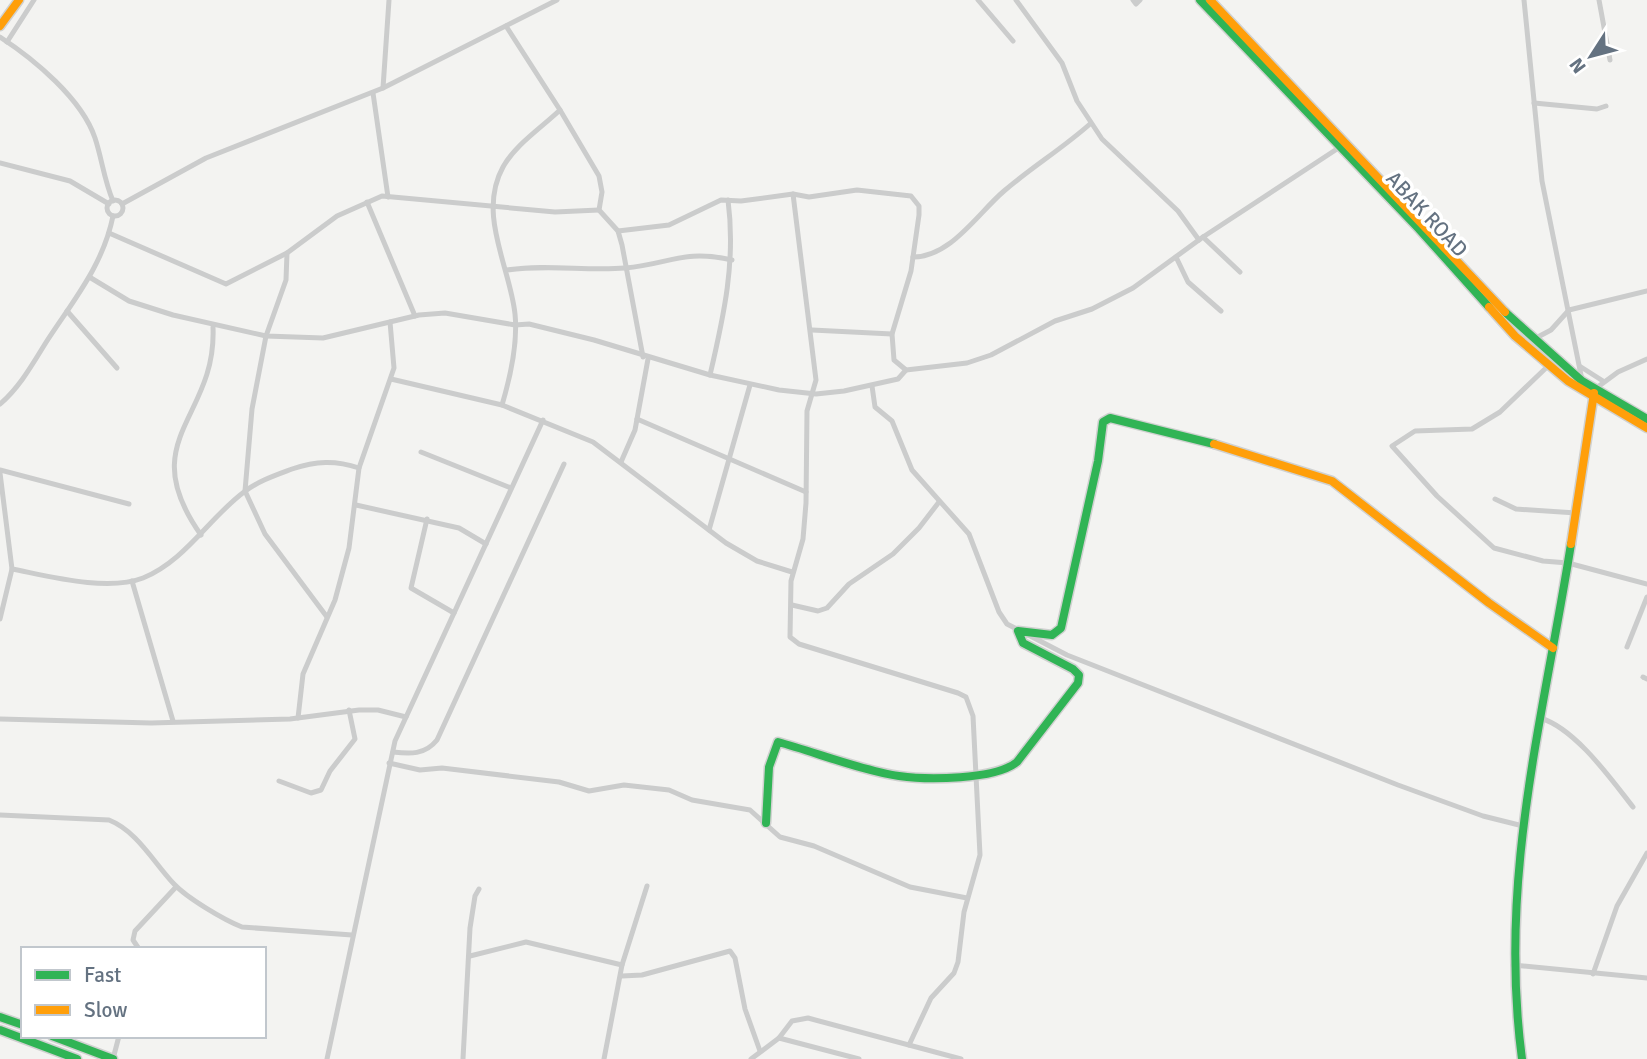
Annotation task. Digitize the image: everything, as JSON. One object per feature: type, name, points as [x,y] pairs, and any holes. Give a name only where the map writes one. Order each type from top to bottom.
[{"type":"main road","points":[[0,26],[19,0]]},
{"type":"main road","name":"ABAK ROAD","points":[[1200,0],[1503,324],[1548,366],[1647,428]]},
{"type":"main road","name":"ABAK ROAD","points":[[1210,0],[1532,340],[1594,394],[1647,419]]},
{"type":"main road","points":[[1522,1059],[1515,1018],[1513,965],[1523,826],[1594,394]]},
{"type":"main road","points":[[766,823],[769,767],[774,745],[778,742],[899,776],[976,776],[1011,767],[1017,762],[1078,683],[1079,675],[1073,669],[1023,642],[1018,631],[1029,630],[1052,635],[1061,628],[1103,422],[1110,418],[1233,449],[1332,481],[1489,603],[1553,648]]},
{"type":"main road","points":[[0,1017],[21,1024]]},
{"type":"main road","points":[[0,1030],[21,1038]]},
{"type":"main road","points":[[21,1038],[77,1059]]},
{"type":"main road","points":[[57,1038],[113,1059]]},
{"type":"street","points":[[7,42],[34,0]]},
{"type":"street","points":[[383,88],[389,0]]},
{"type":"street","points":[[0,163],[70,181],[111,202],[122,204],[206,158],[373,93],[557,0]]},
{"type":"street","points":[[978,0],[1013,41]]},
{"type":"street","points":[[1016,0],[1062,63],[1090,124],[1134,172],[1240,272]]},
{"type":"street","points":[[1133,0],[1136,4],[1140,0]]},
{"type":"street","points":[[1524,0],[1542,181],[1582,381]]},
{"type":"street","points":[[1599,0],[1609,37],[1611,60]]},
{"type":"street","points":[[506,26],[560,110],[598,176],[602,191],[599,210]]},
{"type":"street","points":[[0,37],[34,61],[85,117],[95,137],[111,202],[107,211],[113,216]]},
{"type":"street","points":[[373,93],[388,197]]},
{"type":"street","points":[[1534,103],[1597,109],[1606,106]]},
{"type":"street","points":[[502,405],[509,377],[515,325],[507,270],[495,231],[494,205],[498,177],[510,157],[560,110]]},
{"type":"street","points":[[913,257],[927,254],[960,235],[1004,191],[1090,124]]},
{"type":"street","points":[[91,278],[129,301],[213,327],[266,336],[323,338],[415,316],[446,313],[515,325],[529,324],[710,376],[751,385],[827,394],[898,379],[906,370],[967,363],[991,355],[1055,321],[1092,309],[1133,288],[1201,238],[1340,147]]},
{"type":"street","points":[[618,231],[669,225],[712,202],[728,200],[741,201],[793,194],[810,197],[857,190],[911,196],[919,205],[913,257],[904,300],[892,334],[894,360],[906,370]]},
{"type":"street","points":[[793,194],[812,330],[816,380],[810,393],[803,539],[792,572],[790,637],[799,644],[966,697],[973,716],[980,855],[967,898],[954,973],[931,998],[909,1045]]},
{"type":"street","points":[[109,233],[226,284],[287,253],[337,216],[367,202],[388,197],[578,213],[599,210]]},
{"type":"street","points":[[710,376],[725,310],[732,260],[728,200]]},
{"type":"street","points":[[367,202],[415,316]]},
{"type":"street","points":[[113,216],[122,212],[122,204]]},
{"type":"street","points":[[599,210],[618,231],[645,358],[637,419],[630,446],[621,462]]},
{"type":"street","points":[[0,404],[24,376],[91,278],[113,216]]},
{"type":"street","points":[[287,253],[286,280],[266,336],[247,436],[245,491],[265,534],[327,617]]},
{"type":"street","points":[[507,270],[536,265],[628,268],[697,254],[732,260]]},
{"type":"street","points":[[1176,257],[1188,282],[1221,311]]},
{"type":"street","points":[[1532,340],[1551,330],[1569,310],[1647,291]]},
{"type":"street","points":[[67,311],[117,368]]},
{"type":"street","points":[[298,718],[303,674],[327,617],[349,548],[359,468],[391,379],[395,357],[390,322]]},
{"type":"street","points":[[201,535],[180,501],[174,481],[173,458],[180,435],[211,366],[213,327]]},
{"type":"street","points":[[812,330],[892,334]]},
{"type":"street","points":[[1594,394],[1603,382],[1647,359]]},
{"type":"street","points":[[1548,366],[1500,412],[1472,429],[1413,432],[1392,446],[1437,496],[1494,548],[1544,561],[1568,562],[1647,584]]},
{"type":"street","points":[[1581,367],[1603,382]]},
{"type":"street","points":[[391,379],[502,405],[593,442],[709,530],[757,561],[792,572]]},
{"type":"street","points":[[709,530],[751,385]]},
{"type":"street","points":[[873,386],[875,407],[892,421],[912,470],[968,534],[999,612],[1018,631],[1067,655],[1398,785],[1483,816],[1523,826]]},
{"type":"street","points":[[637,419],[806,492]]},
{"type":"street","points":[[327,1059],[389,763],[406,717],[543,421]]},
{"type":"street","points":[[421,452],[511,488]]},
{"type":"street","points":[[12,569],[59,580],[132,581],[143,578],[172,560],[245,491],[286,471],[317,463],[332,461],[359,468]]},
{"type":"street","points":[[393,752],[411,754],[422,751],[437,740],[564,464]]},
{"type":"street","points":[[0,619],[12,569],[0,472],[129,503]]},
{"type":"street","points":[[1495,499],[1516,509],[1576,513]]},
{"type":"street","points":[[792,605],[818,611],[827,608],[849,584],[892,554],[919,528],[939,502]]},
{"type":"street","points":[[356,505],[459,528],[486,544]]},
{"type":"street","points":[[427,519],[411,588],[454,613]]},
{"type":"street","points":[[132,581],[173,722]]},
{"type":"street","points":[[1628,647],[1647,597]]},
{"type":"street","points":[[0,719],[173,722],[298,718],[349,710],[378,710],[406,717]]},
{"type":"street","points":[[279,781],[311,793],[321,790],[330,771],[355,739],[349,710]]},
{"type":"street","points":[[1540,718],[1557,725],[1574,741],[1603,770],[1633,807]]},
{"type":"street","points":[[389,763],[420,770],[442,768],[559,782],[589,792],[624,785],[669,790],[702,802],[743,807],[757,814],[780,837],[814,846],[910,887],[967,898]]},
{"type":"street","points":[[0,815],[109,820],[125,827],[176,887],[228,922],[242,927],[352,935]]},
{"type":"street","points":[[1593,974],[1620,898],[1647,853]]},
{"type":"street","points":[[604,1059],[622,965],[647,886]]},
{"type":"street","points":[[138,947],[133,940],[135,931],[176,887]]},
{"type":"street","points":[[463,1059],[473,905],[479,889]]},
{"type":"street","points":[[470,956],[526,942],[622,965]]},
{"type":"street","points":[[622,976],[642,975],[730,951],[735,958],[745,1009],[760,1051]]},
{"type":"street","points":[[1513,965],[1647,978]]},
{"type":"street","points":[[751,1059],[779,1038],[792,1021],[808,1018],[961,1059]]},
{"type":"street","points":[[113,1059],[119,1038]]},
{"type":"street","points":[[779,1038],[859,1059]]},
{"type":"traffic: fast","points":[[1200,0],[1419,229],[1489,307]]},
{"type":"traffic: fast","points":[[1505,312],[1582,381],[1647,419]]},
{"type":"traffic: fast","points":[[766,823],[769,767],[778,742],[885,774],[911,777],[977,775],[1007,768],[1017,762],[1078,683],[1079,675],[1073,669],[1023,643],[1018,631],[1052,635],[1061,628],[1098,461],[1103,422],[1110,418],[1214,444]]},
{"type":"traffic: fast","points":[[1522,1059],[1516,992],[1520,863],[1537,737],[1571,544]]},
{"type":"traffic: fast","points":[[0,1017],[21,1024]]},
{"type":"traffic: fast","points":[[0,1030],[21,1038]]},
{"type":"traffic: fast","points":[[21,1038],[77,1059]]},
{"type":"traffic: fast","points":[[57,1038],[113,1059]]},
{"type":"traffic: slow","points":[[0,26],[19,0]]},
{"type":"traffic: slow","points":[[1210,0],[1505,312]]},
{"type":"traffic: slow","points":[[1489,307],[1515,336],[1568,381],[1647,428]]},
{"type":"traffic: slow","points":[[1571,544],[1594,393]]},
{"type":"traffic: slow","points":[[1214,444],[1332,481],[1489,603],[1553,648]]}]
